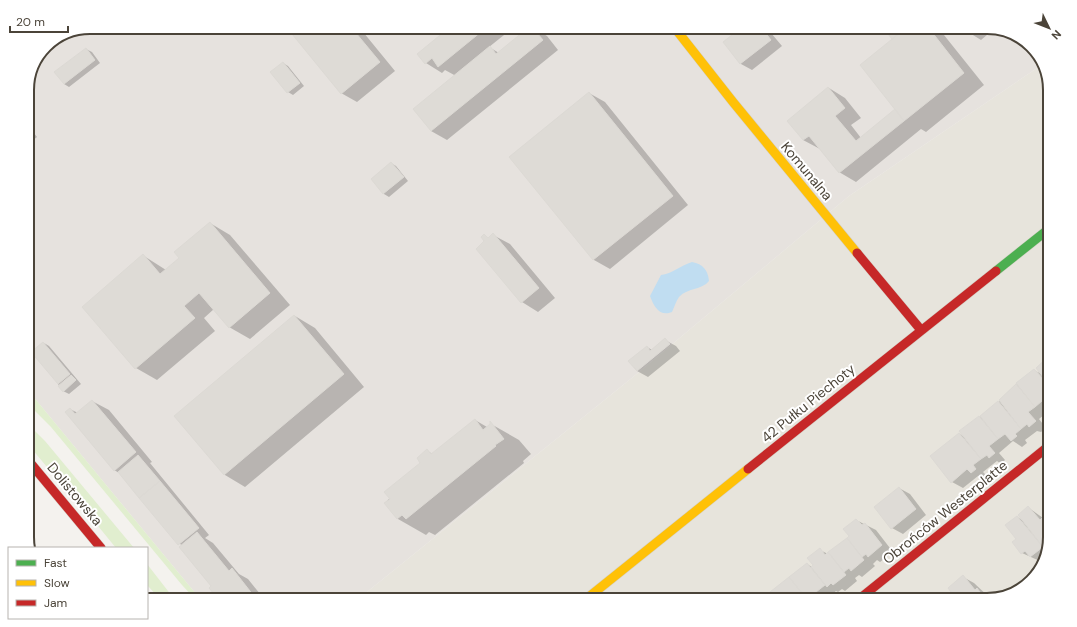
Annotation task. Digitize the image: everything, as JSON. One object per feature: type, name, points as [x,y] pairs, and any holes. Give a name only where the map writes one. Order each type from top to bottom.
[{"type":"street","name":"Komunalna","points":[[680,34],[733,102],[921,330]]},
{"type":"street","name":"42 Pułku Piechoty","points":[[594,593],[1043,234]]},
{"type":"street","name":"Obrońców Westerplatte","points":[[867,593],[1043,451]]},
{"type":"street","name":"Dolistowska","points":[[34,467],[100,547]]},
{"type":"shaded area","points":[[90,34],[994,34],[1015,41],[1027,50],[1038,67],[849,196],[633,377],[366,593],[195,593],[34,397],[34,86],[38,69],[50,50],[69,38]]},
{"type":"shaded area","points":[[1038,67],[1043,86],[1043,544],[1036,565],[1027,577],[1015,586],[994,593],[366,593],[633,377],[849,196]]},
{"type":"green space","points":[[34,397],[195,593],[189,593],[182,585],[51,427],[34,410]]},
{"type":"green space","points":[[34,430],[45,441],[133,547],[115,547],[54,472],[52,473],[34,451]]},
{"type":"green space","points":[[148,565],[170,593],[154,593],[148,586]]},
{"type":"water","points":[[692,262],[699,264],[704,268],[709,281],[702,286],[682,294],[672,312],[661,312],[653,304],[650,296],[661,275],[669,273]]},
{"type":"building","points":[[292,34],[357,34],[380,62],[341,94]]},
{"type":"building","points":[[441,34],[478,34],[438,67],[432,58],[425,64],[417,54]]},
{"type":"building","points":[[520,34],[538,34],[543,40],[431,131],[413,109],[490,46],[496,54]]},
{"type":"building","points":[[733,34],[766,34],[771,40],[740,64],[723,42]]},
{"type":"building","points":[[888,34],[898,34],[892,39]]},
{"type":"building","points":[[898,34],[933,34],[964,73],[904,121],[860,65]]},
{"type":"building","points":[[86,48],[95,60],[64,84],[54,72]]},
{"type":"building","points":[[283,62],[300,83],[287,93],[270,72]]},
{"type":"building","points":[[828,87],[845,108],[835,116],[856,141],[895,109],[904,121],[839,173],[809,136],[803,140],[787,121]]},
{"type":"building","points":[[589,92],[673,196],[593,260],[509,157]]},
{"type":"building","points":[[391,162],[404,177],[383,194],[371,179]]},
{"type":"building","points":[[210,222],[270,293],[229,328],[199,293],[184,306],[195,318],[135,369],[82,307],[143,254],[160,274],[179,258],[174,252]]},
{"type":"building","points":[[493,233],[539,288],[521,303],[476,249],[484,241],[481,237],[484,234],[488,238]]},
{"type":"building","points":[[294,315],[344,374],[224,475],[174,416]]},
{"type":"building","points":[[665,338],[670,344],[637,371],[628,361],[647,346],[650,351]]},
{"type":"building","points":[[43,342],[70,374],[58,384],[34,356],[34,350]]},
{"type":"building","points":[[1043,362],[1043,377],[1036,368]]},
{"type":"building","points":[[1034,369],[1043,379],[1043,402],[1042,401],[1035,407],[1016,383]]},
{"type":"building","points":[[71,375],[76,380],[63,392],[58,386]]},
{"type":"building","points":[[1016,384],[1035,407],[1028,412],[1036,421],[1029,427],[1027,424],[1021,429],[999,400]]},
{"type":"building","points":[[92,400],[136,452],[114,471],[65,412],[70,408],[75,414]]},
{"type":"building","points":[[998,401],[1021,429],[1015,434],[1017,436],[1011,441],[1005,434],[998,439],[980,416]]},
{"type":"building","points":[[979,416],[998,439],[989,446],[995,453],[989,458],[987,455],[981,459],[959,431]]},
{"type":"building","points":[[475,419],[483,430],[490,424],[490,421],[504,439],[406,519],[402,515],[397,519],[384,503],[390,499],[384,492],[420,463],[417,458],[427,449],[431,454]]},
{"type":"building","points":[[959,433],[981,459],[973,465],[976,469],[971,473],[967,469],[951,483],[930,456]]},
{"type":"building","points":[[138,455],[160,481],[139,498],[118,472]]},
{"type":"building","points":[[160,481],[199,528],[178,545],[139,498]]},
{"type":"building","points":[[899,487],[916,509],[891,529],[874,507]]},
{"type":"building","points":[[1028,506],[1040,520],[1043,517],[1042,546],[1018,515]]},
{"type":"building","points":[[1017,516],[1042,548],[1030,557],[1025,551],[1021,554],[1012,542],[1016,539],[1005,525]]},
{"type":"building","points":[[856,519],[862,525],[865,523],[882,545],[868,557],[866,554],[862,557],[847,538],[849,536],[843,529]]},
{"type":"building","points":[[197,532],[229,571],[232,568],[252,593],[213,593],[209,588],[211,586],[179,547]]},
{"type":"building","points":[[847,538],[864,560],[851,571],[849,568],[844,572],[828,552]]},
{"type":"building","points":[[820,548],[825,555],[828,552],[846,575],[833,585],[831,583],[827,587],[811,567],[813,565],[807,558]]},
{"type":"building","points":[[807,563],[825,585],[815,593],[802,593],[789,577]]},
{"type":"building","points":[[963,575],[975,590],[977,588],[981,593],[952,593],[948,588]]},
{"type":"building","points":[[789,577],[802,593],[771,593],[770,592]]},
{"type":"traffic: fast","points":[[996,271],[1043,234]]},
{"type":"traffic: slow","points":[[680,34],[733,102],[857,253]]},
{"type":"traffic: slow","points":[[594,593],[748,469]]},
{"type":"traffic: jam","points":[[857,253],[921,330]]},
{"type":"traffic: jam","points":[[748,469],[996,271]]},
{"type":"traffic: jam","points":[[867,593],[1043,451]]},
{"type":"traffic: jam","points":[[34,467],[100,547]]}]
